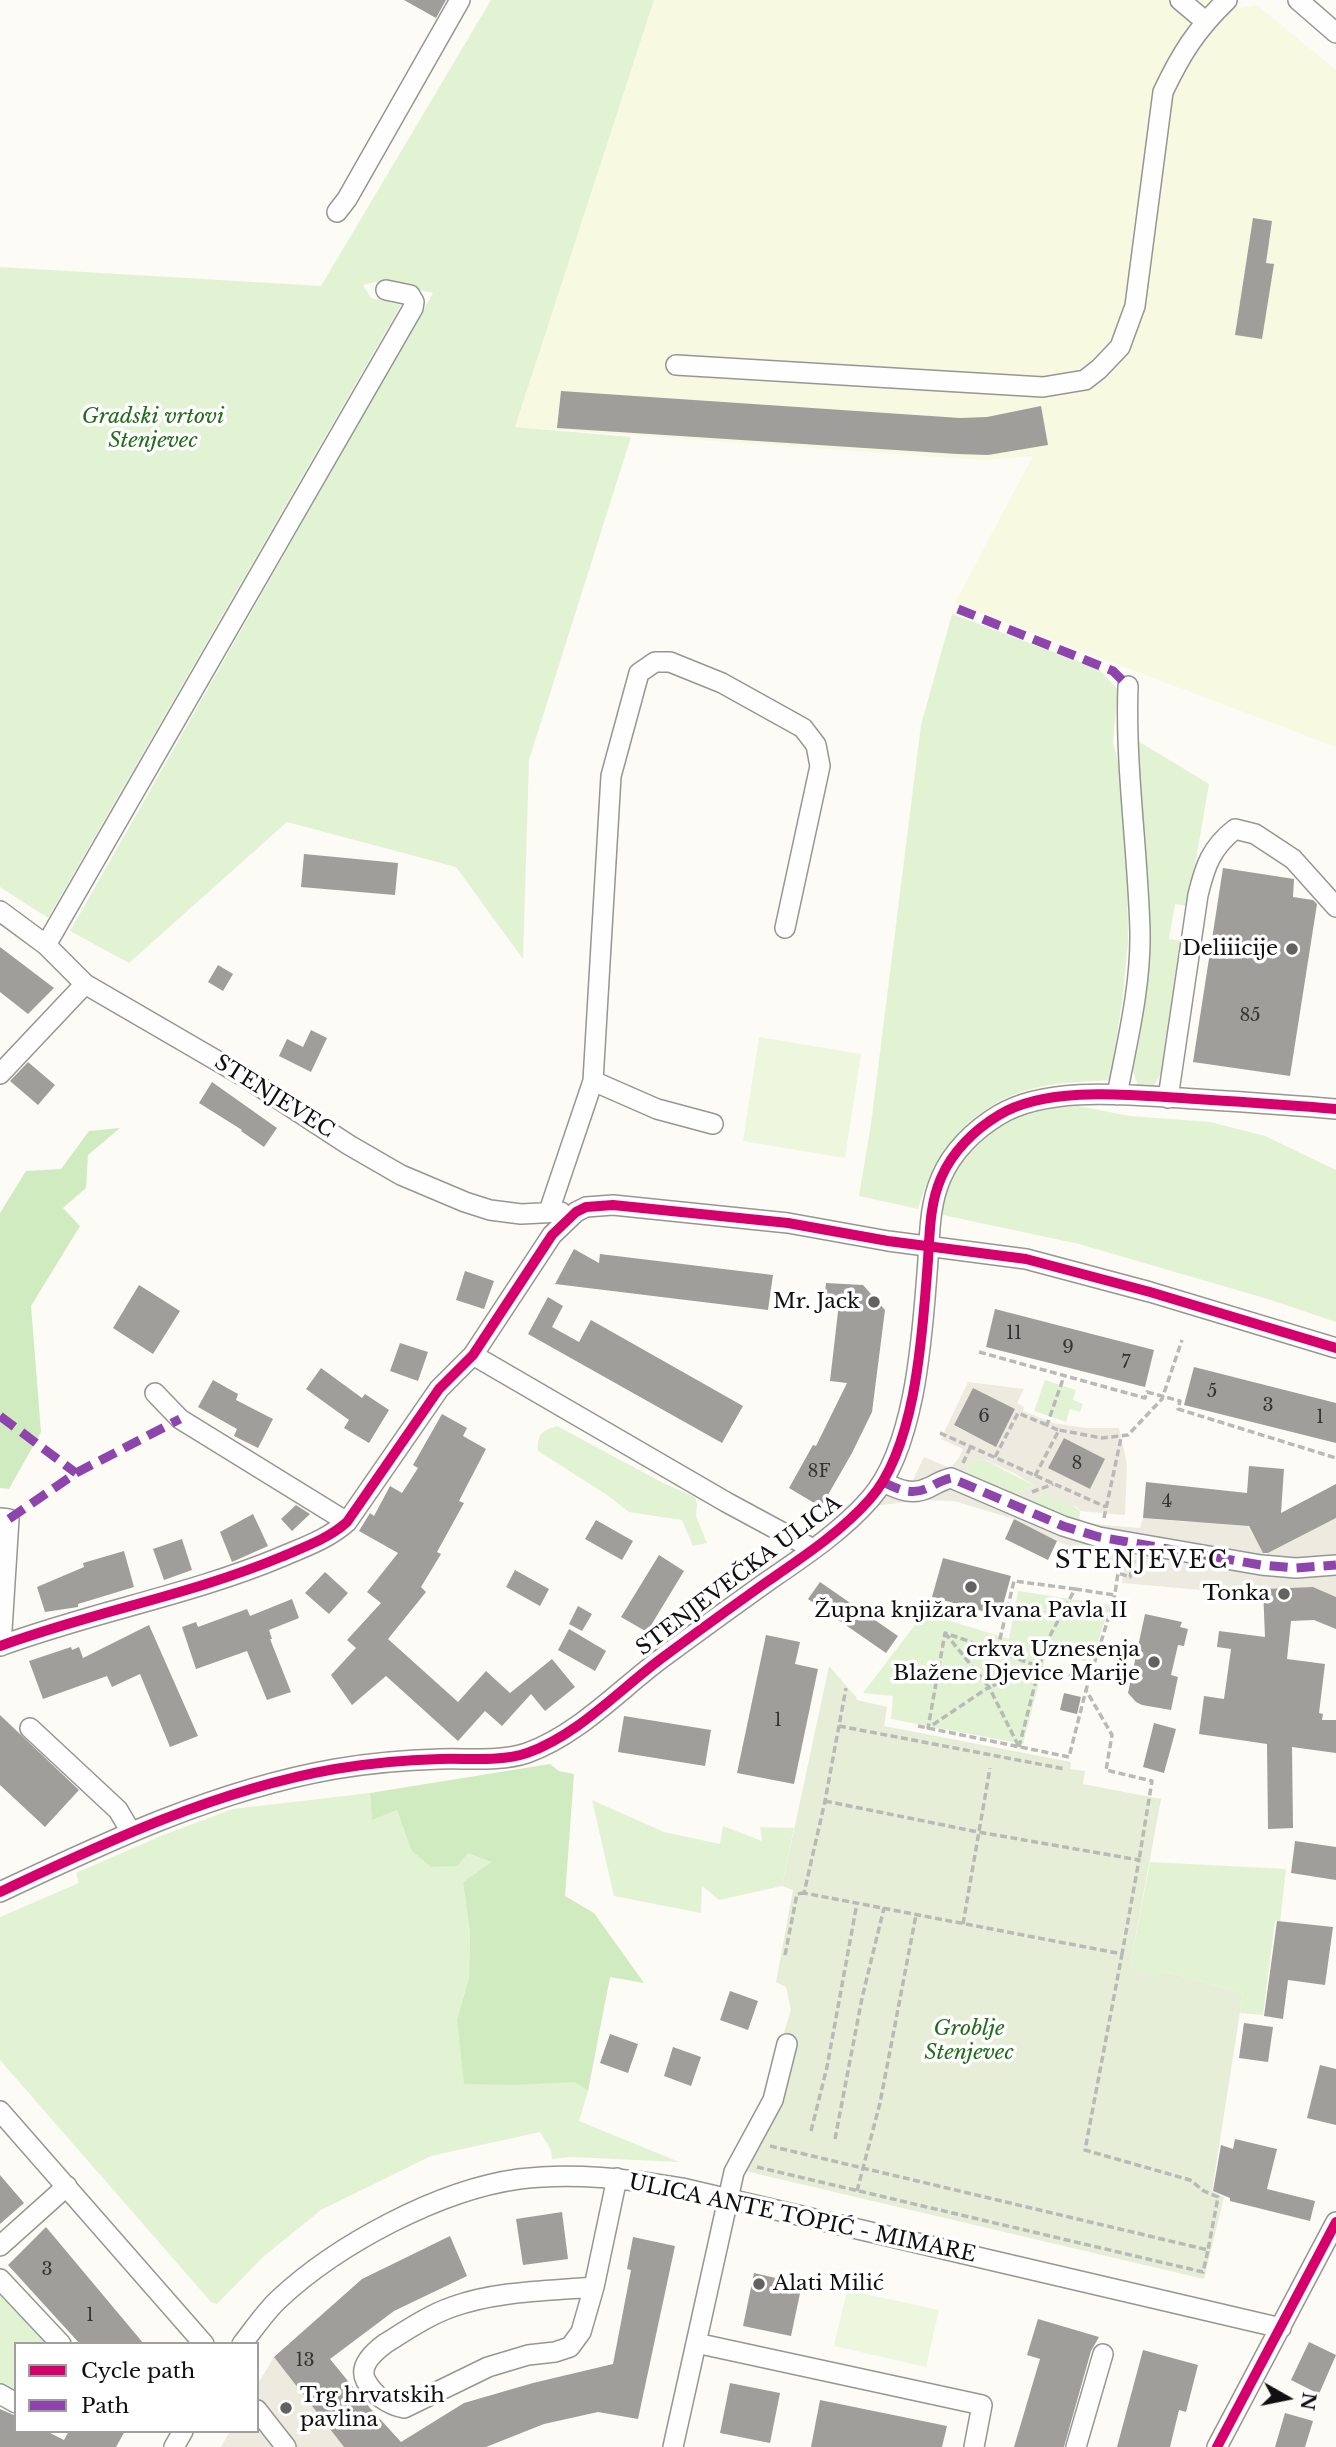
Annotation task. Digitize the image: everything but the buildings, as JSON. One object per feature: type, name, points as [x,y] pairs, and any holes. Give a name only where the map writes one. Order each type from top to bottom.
[{"type":"street","points":[[337,212],[460,0]]},
{"type":"street","points":[[1180,0],[1205,21]]},
{"type":"street","points":[[676,365],[1043,387],[1085,380],[1100,369],[1120,346],[1135,306],[1163,92],[1176,65],[1205,21],[1227,0]]},
{"type":"street","points":[[1298,0],[1336,33]]},
{"type":"street","points":[[46,945],[412,308],[414,302],[410,295],[386,290]]},
{"type":"street","points":[[549,1211],[593,1081],[611,776],[639,673],[655,662],[670,662],[722,683],[803,728],[816,746],[820,766],[785,928]]},
{"type":"street","points":[[1116,1096],[1138,978],[1140,933],[1127,723],[1128,686]]},
{"type":"street","points":[[1168,1097],[1198,895],[1205,868],[1218,842],[1235,829],[1255,834],[1293,859],[1336,907]]},
{"type":"street","name":"STENJEVEC","points":[[0,911],[46,945],[85,984],[245,1077],[401,1175],[465,1202],[490,1210],[521,1214],[576,1212],[597,1206],[654,1209],[788,1223],[929,1247],[1026,1259],[1150,1292],[1336,1348]]},
{"type":"street","points":[[0,1074],[85,984]]},
{"type":"street","points":[[593,1081],[657,1110],[713,1124]]},
{"type":"street","name":"STENJEVEČKA ULICA","points":[[0,1892],[131,1832],[230,1794],[328,1770],[391,1761],[521,1755],[571,1730],[658,1662],[814,1549],[869,1500],[883,1482],[897,1450],[908,1418],[920,1338],[930,1215],[941,1178],[956,1152],[973,1134],[999,1115],[1035,1100],[1062,1096],[1168,1097],[1336,1109]]},
{"type":"street","points":[[0,1518],[9,1519],[0,1646],[69,1623],[243,1573],[333,1534],[347,1522],[439,1390],[472,1355],[533,1260],[552,1235],[576,1212]]},
{"type":"street","name":"STENJEVEČKA ULICA","points":[[472,1355],[726,1502],[814,1549]]},
{"type":"street","points":[[155,1394],[180,1419],[347,1522]]},
{"type":"street","points":[[883,1482],[900,1490],[914,1492],[951,1478],[1063,1526],[1099,1537],[1261,1565],[1296,1568],[1336,1565]]},
{"type":"street","points":[[30,1728],[118,1810],[131,1832]]},
{"type":"street","points":[[674,2447],[734,2172],[757,2144],[773,2100],[787,2044]]},
{"type":"street","points":[[0,2111],[202,2342]]},
{"type":"street","name":"ULICA ANTE TOPIĆ - MIMARE","points":[[244,2342],[278,2300],[310,2274],[366,2236],[393,2222],[459,2195],[516,2180],[570,2176],[617,2178],[682,2188],[1281,2329]]},
{"type":"street","points":[[594,2287],[490,2297],[451,2307],[374,2351],[363,2376],[372,2391],[404,2408],[488,2367],[528,2355],[555,2352],[570,2347],[582,2332],[594,2287],[617,2178]]},
{"type":"street","points":[[0,2246],[67,2186]]},
{"type":"street","points":[[1217,2447],[1336,2222]]},
{"type":"street","points":[[0,2279],[59,2342]]},
{"type":"street","points":[[696,2343],[982,2404],[974,2447]]},
{"type":"street","points":[[1076,2447],[1103,2354]]},
{"type":"street","points":[[259,2413],[286,2447]]},
{"type":"path","points":[[995,1457],[1018,1413],[1059,1430],[1102,1438],[1128,1435],[1162,1396],[1182,1340]]},
{"type":"path","points":[[979,1352],[1145,1398],[1147,1392],[1180,1401],[1178,1409],[1336,1458]]},
{"type":"path","points":[[1047,1425],[1065,1376]]},
{"type":"path","points":[[1035,1476],[1059,1430]]},
{"type":"path","points":[[940,1433],[1106,1507]]},
{"type":"path","points":[[1104,1514],[1121,1437]]},
{"type":"path","points":[[918,1726],[1069,1757],[1088,1681],[1115,1595],[1118,1573],[1130,1577],[1137,1544]]},
{"type":"path","points":[[997,1651],[1014,1581],[1115,1595]]},
{"type":"path","points":[[1019,1747],[1045,1645],[1075,1589]]},
{"type":"path","points":[[945,1633],[1088,1681]]},
{"type":"path","points":[[945,1633],[989,1687],[1019,1747]]},
{"type":"path","points":[[928,1728],[945,1633]]},
{"type":"path","points":[[928,1728],[989,1687],[1040,1667]]},
{"type":"path","points":[[804,1893],[825,1801],[846,1688]]},
{"type":"path","points":[[1086,1690],[1112,1735],[1106,1770],[1152,1782],[1085,2150],[1190,2180],[1204,2191],[1218,2197],[1208,2250],[1203,2272],[757,2168],[757,2144],[1208,2250]]},
{"type":"path","points":[[839,1726],[1065,1769]]},
{"type":"path","points":[[963,1924],[990,1768]]},
{"type":"path","points":[[825,1801],[978,1832],[1139,1860]]},
{"type":"path","points":[[785,1955],[797,1894],[804,1893],[1122,1954]]},
{"type":"path","points":[[811,2131],[827,2067],[858,1903]]},
{"type":"path","points":[[835,2139],[862,1998],[884,1908]]},
{"type":"path","points":[[857,2191],[880,2103],[916,1915]]},
{"type":"green space","name":"Gradski vrtovi Stenjevec","points":[[491,0],[654,0],[515,427],[631,437],[529,760],[523,959],[456,867],[287,822],[129,963],[70,931],[433,293],[379,281],[363,285],[371,298],[401,305],[48,918],[0,887],[0,267],[321,286]]},
{"type":"green space","points":[[654,0],[1231,0],[1241,8],[1257,5],[1336,70],[1336,747],[955,603],[1033,456],[984,460],[515,427]]},
{"type":"green space","points":[[952,614],[1099,669],[1118,690],[1113,741],[1126,797],[1128,942],[1110,1080],[1062,1083],[1035,1088],[1013,1095],[975,1117],[947,1148],[935,1167],[918,1209],[859,1196],[871,1124],[921,725]]},
{"type":"green space","points":[[1138,741],[1209,784],[1188,906],[1175,904],[1169,939],[1182,941],[1165,1060],[1154,1085],[1138,1086],[1131,1065],[1133,1043],[1149,972]]},
{"type":"green space","points":[[759,1037],[861,1054],[845,1158],[743,1141]]},
{"type":"green space","points":[[1078,1106],[1130,1116],[1210,1122],[1265,1136],[1336,1170],[1336,1322],[1271,1300],[1079,1244],[943,1215],[947,1187],[955,1173],[965,1159],[990,1135],[1014,1119],[1029,1113]]},
{"type":"green space","points":[[120,1128],[88,1155],[86,1188],[63,1208],[80,1226],[31,1306],[41,1432],[9,1489],[0,1488],[0,1213],[26,1171],[61,1169],[89,1131]]},
{"type":"green space","points":[[1045,1380],[1076,1390],[1073,1400],[1083,1404],[1080,1412],[1070,1409],[1066,1422],[1034,1411]]},
{"type":"green space","points":[[557,1426],[665,1484],[695,1497],[696,1516],[707,1543],[693,1546],[682,1520],[629,1512],[538,1451],[541,1434]]},
{"type":"green space","points":[[983,1459],[1035,1486],[1013,1494],[969,1476],[967,1466]]},
{"type":"green space","points":[[1046,1493],[1080,1511],[1079,1523],[1026,1501]]},
{"type":"green space","points":[[1018,1591],[1110,1605],[1091,1663],[1047,1651],[1023,1744],[891,1719],[893,1696],[863,1693],[924,1613],[1009,1639]]},
{"type":"green space","name":"Groblje Stenjevec","points":[[829,1666],[857,1700],[887,1707],[884,1726],[1071,1762],[1070,1769],[1085,1771],[1083,1784],[1161,1799],[1130,1967],[1162,1978],[1163,1971],[1243,1993],[1212,2191],[1224,2197],[1204,2279],[741,2170],[791,2010],[786,1987],[776,1982],[793,1890],[782,1886]]},
{"type":"green space","points":[[550,1764],[559,1771],[574,1774],[565,1896],[594,1913],[644,1983],[610,1977],[588,2091],[575,2082],[464,2084],[457,2019],[469,1978],[470,1934],[463,1882],[491,1862],[468,1853],[457,1866],[431,1867],[411,1850],[397,1810],[372,1820],[370,1793]]},
{"type":"green space","points":[[370,1793],[372,1819],[397,1810],[411,1850],[468,1853],[491,1862],[463,1882],[470,1934],[469,1978],[457,2019],[517,2085],[575,2081],[588,2091],[579,2121],[679,2162],[571,2157],[552,2159],[551,2150],[540,2132],[431,2156],[321,2210],[263,2257],[217,2304],[211,2302],[0,2060],[0,1917],[79,1883],[76,1873],[163,1835],[233,1809]]},
{"type":"green space","points":[[592,1800],[664,1832],[720,1844],[723,1826],[762,1841],[760,1827],[794,1828],[782,1886],[719,1900],[702,1886],[701,1913],[614,1896]]},
{"type":"green space","points":[[1150,1862],[1286,1869],[1280,1922],[1275,1921],[1263,2015],[1240,2013],[1243,1993],[1163,1971],[1163,1979],[1130,1967]]},
{"type":"green space","points":[[847,2290],[939,2310],[926,2367],[834,2346]]},
{"type":"green space","points":[[0,2293],[47,2342],[14,2342],[14,2391],[0,2384]]},
{"type":"shaded area","points":[[968,1382],[1024,1389],[1017,1403],[1024,1407],[1023,1411],[1053,1423],[1085,1428],[1119,1428],[1127,1464],[1125,1515],[1080,1511],[1077,1507],[1063,1503],[1046,1493],[1027,1501],[1079,1523],[1140,1528],[1143,1518],[1188,1522],[1244,1520],[1265,1555],[1336,1518],[1336,1597],[1313,1587],[1264,1589],[1264,1593],[1122,1583],[1124,1569],[1057,1541],[1014,1519],[954,1501],[920,1500],[876,1506],[897,1477],[912,1482],[924,1457],[948,1467],[952,1466],[963,1449],[941,1439]],"holes":[[[973,1388],[1015,1409],[996,1446],[954,1426]],[[1064,1438],[1105,1459],[1090,1489],[1049,1468]],[[983,1459],[1035,1486],[1013,1494],[969,1476],[967,1466]]]},
{"type":"shaded area","name":"Trg hrvatskih pavlina","points":[[274,2357],[346,2447],[221,2447],[229,2433],[259,2433],[259,2382]]},
{"type":"marked path","points":[[958,609],[1113,671],[1128,686]]},
{"type":"marked path","points":[[0,1416],[76,1473]]},
{"type":"marked path","points":[[9,1519],[76,1473],[180,1419]]},
{"type":"marked path","points":[[883,1482],[900,1489],[918,1491],[951,1478],[1063,1526],[1099,1537],[1261,1565],[1296,1568],[1336,1565]]},
{"type":"cycle path","points":[[0,1892],[163,1819],[291,1778],[374,1763],[427,1759],[495,1759],[517,1756],[546,1745],[581,1723],[662,1658],[822,1543],[870,1499],[885,1477],[897,1451],[914,1392],[919,1360],[930,1225],[937,1189],[946,1168],[958,1151],[973,1135],[999,1115],[1020,1105],[1043,1099],[1095,1094],[1336,1109]]},
{"type":"cycle path","points":[[0,1646],[247,1570],[307,1546],[340,1528],[347,1522],[439,1389],[473,1355],[552,1235],[576,1212],[586,1207],[613,1205],[788,1223],[888,1241],[1026,1259],[1150,1292],[1336,1348]]},
{"type":"cycle path","points":[[1217,2447],[1336,2222]]},
{"type":"place","name":"Deliiicije","points":[[1292,949]]},
{"type":"place","name":"Mr. Jack","points":[[874,1302]]},
{"type":"place","name":"Župna knjižara Ivana Pavla II","points":[[971,1587]]},
{"type":"place","name":"Tonka","points":[[1284,1594]]},
{"type":"place","name":"crkva Uznesenja Blažene Djevice Marije","points":[[1154,1662]]},
{"type":"place","name":"Alati Milić","points":[[759,2284]]},
{"type":"place","name":"Trg hrvatskih pavlina","points":[[286,2408]]},
{"type":"district","name":"STENJEVEC","points":[[1142,1561]]}]
